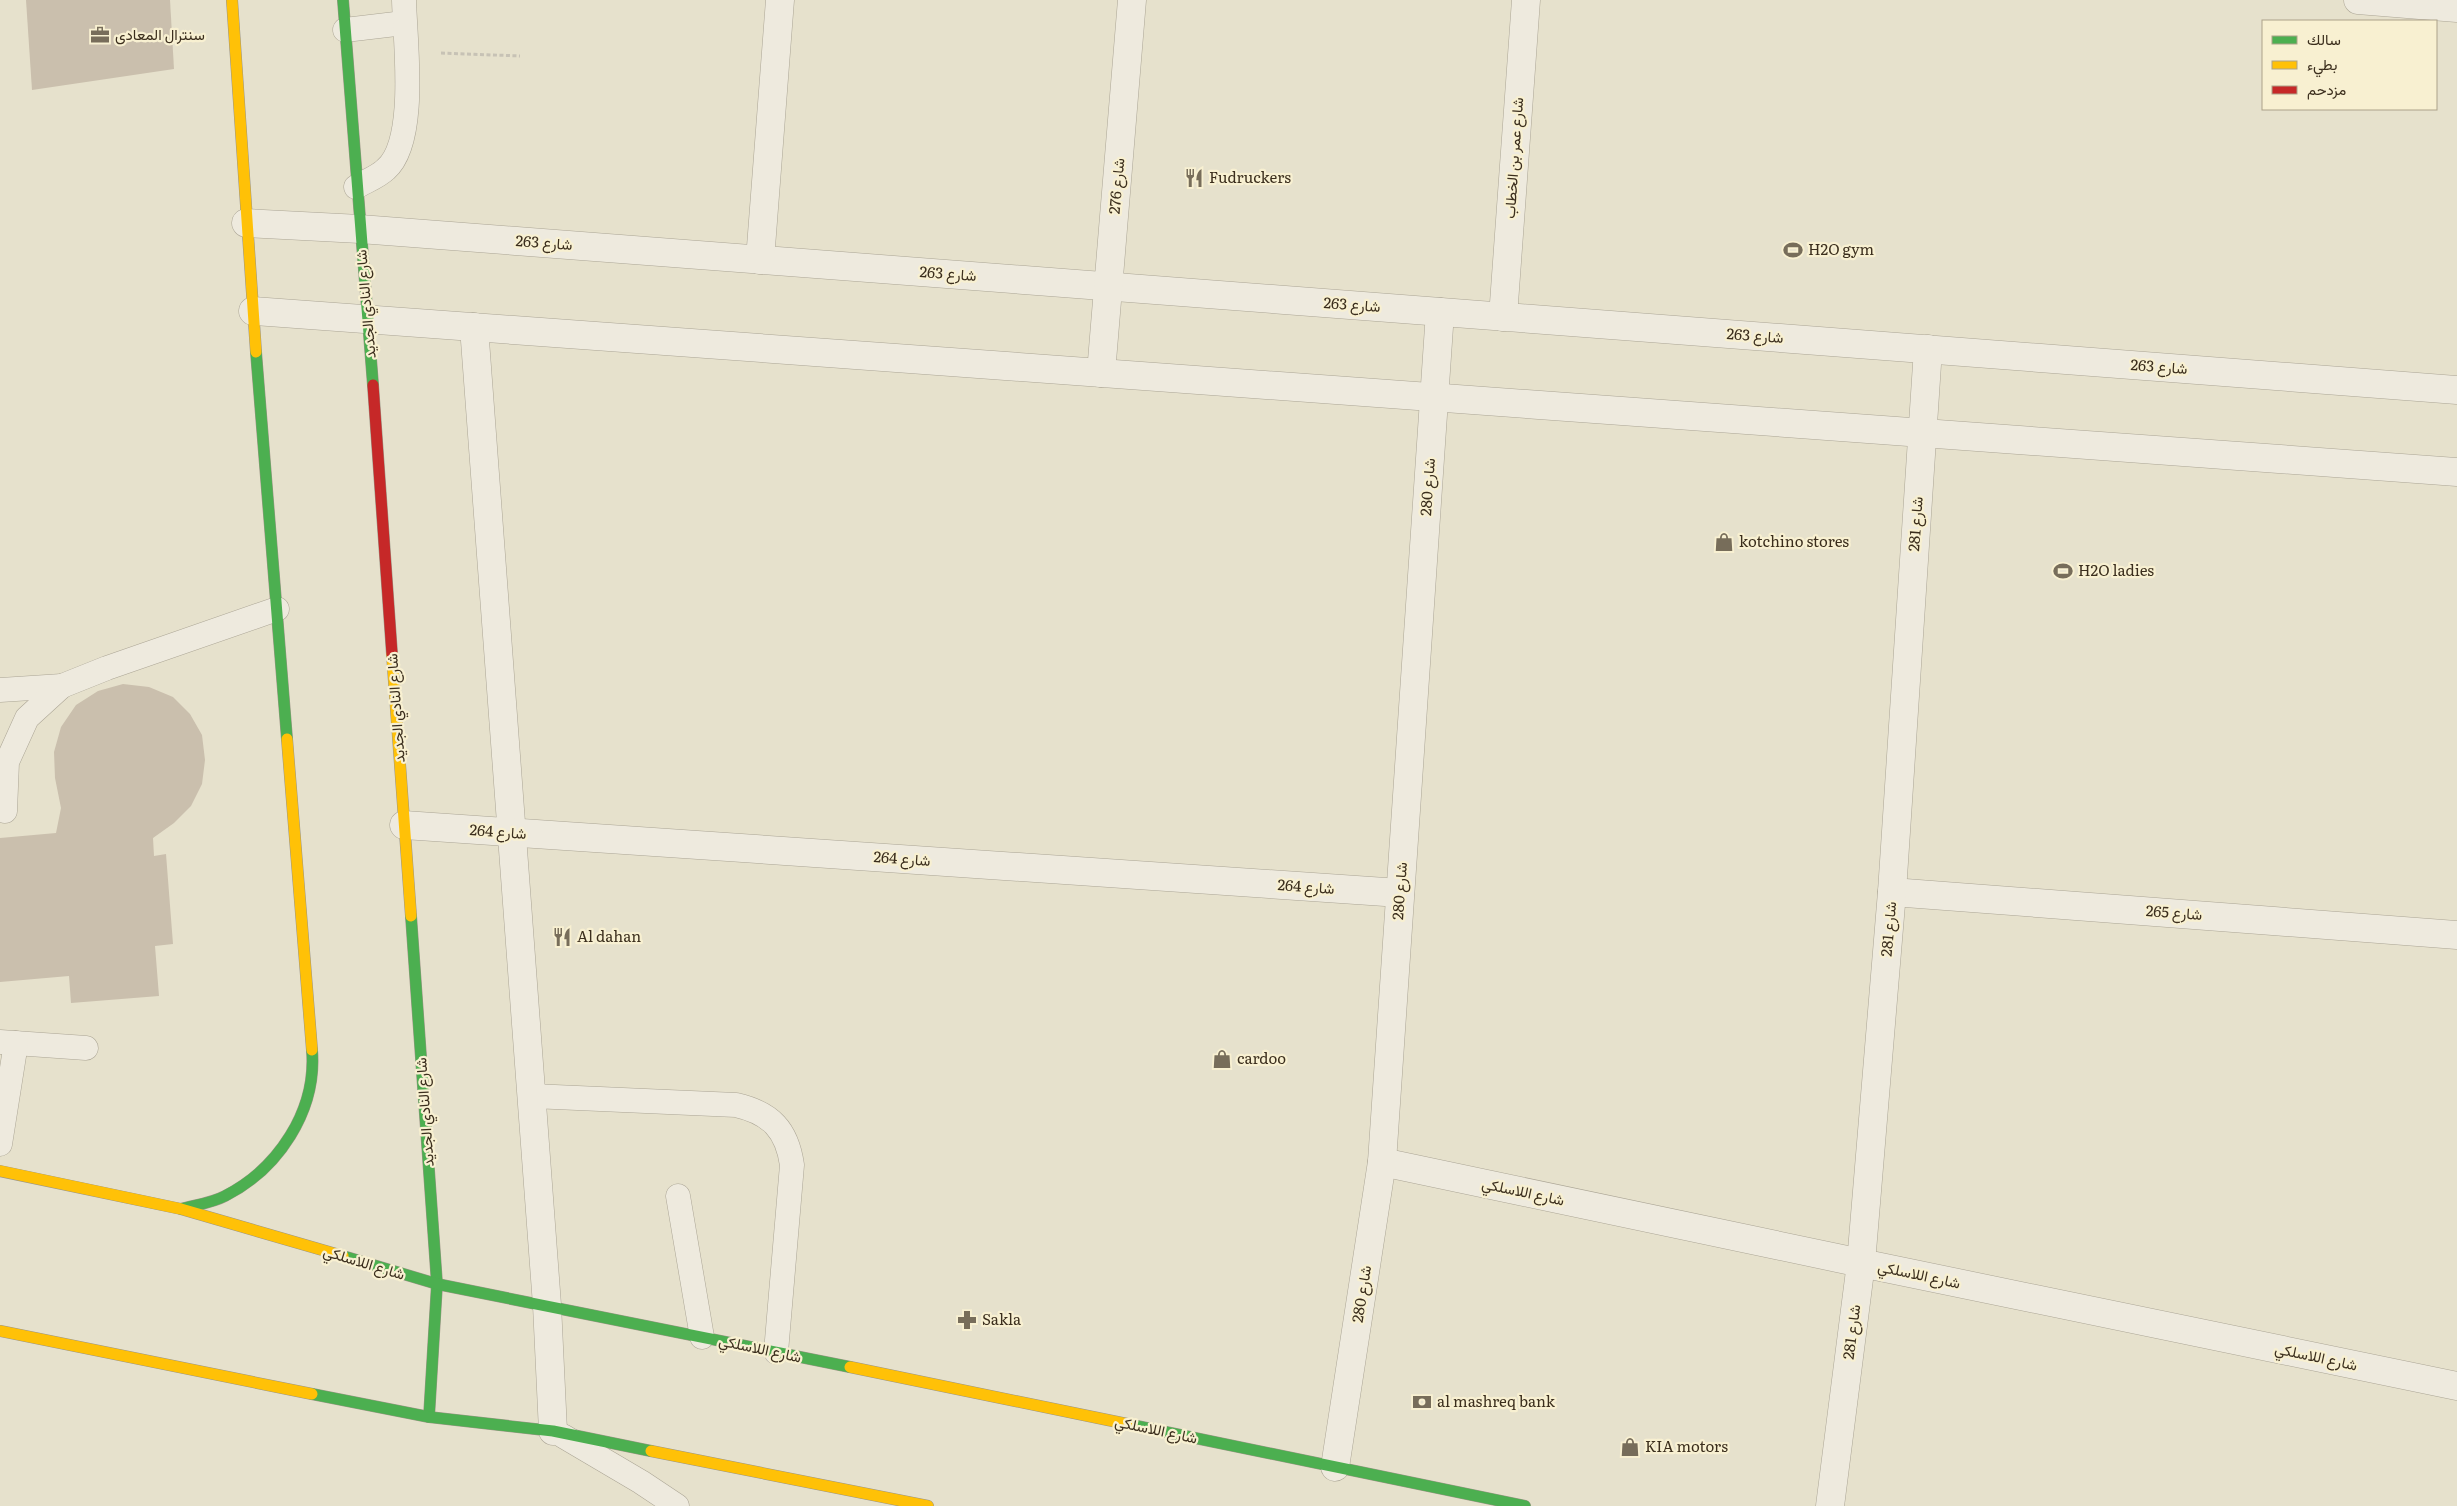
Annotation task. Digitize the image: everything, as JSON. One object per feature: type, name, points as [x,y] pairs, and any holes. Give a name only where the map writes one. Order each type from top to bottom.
[{"type":"street","points":[[181,1209],[224,1197],[261,1172],[290,1139],[307,1098],[312,1054],[310,1008],[246,223],[232,0]]},
{"type":"street","name":"شارع النادي الجديد","points":[[343,0],[356,187],[368,319],[437,1284],[429,1417]]},
{"type":"street","points":[[760,260],[780,0]]},
{"type":"street","name":"شارع 276","points":[[1101,373],[1132,0]]},
{"type":"street","name":"شارع عمر بن الخطاب","points":[[1503,317],[1526,0]]},
{"type":"street","points":[[2358,0],[2457,8]]},
{"type":"street","name":"شارع 263","points":[[246,223],[360,229],[2457,390]]},
{"type":"street","points":[[253,311],[2457,472]]},
{"type":"street","name":"شارع 280","points":[[1335,1467],[1382,1162],[1440,312]]},
{"type":"street","points":[[474,327],[547,1305],[552,1431]]},
{"type":"street","name":"شارع 281","points":[[1830,1506],[1861,1263],[1892,892],[1928,349]]},
{"type":"street","name":"شارع 264","points":[[404,825],[1400,893]]},
{"type":"street","name":"شارع 265","points":[[1892,892],[2457,935]]},
{"type":"street","name":"شارع اللاسلكي","points":[[1382,1162],[2457,1386]]},
{"type":"street","name":"شارع اللاسلكي","points":[[0,1171],[181,1209],[437,1284],[1525,1506]]},
{"type":"street","points":[[0,1331],[429,1417],[552,1431],[928,1506]]},
{"type":"lane","points":[[356,187],[387,169],[400,151],[408,108],[404,0]]},
{"type":"lane","points":[[345,30],[404,23]]},
{"type":"lane","points":[[0,690],[62,686],[107,668],[277,609]]},
{"type":"lane","points":[[5,810],[7,762],[27,718],[62,686]]},
{"type":"lane","points":[[0,1144],[8,1042],[86,1048]]},
{"type":"lane","points":[[532,1096],[736,1105],[753,1109],[769,1118],[781,1131],[789,1147],[792,1165],[776,1352]]},
{"type":"lane","points":[[678,1196],[702,1337]]},
{"type":"lane","points":[[552,1431],[641,1482],[677,1506]]},
{"type":"path","points":[[405,51],[520,56]]},
{"type":"building","name":"سنترال المعادى","points":[[26,0],[170,0],[174,69],[32,90]]},
{"type":"building","points":[[123,684],[149,687],[173,697],[190,714],[202,735],[205,760],[202,784],[191,806],[174,823],[153,838],[154,856],[166,854],[173,944],[155,946],[159,996],[71,1003],[69,976],[0,982],[0,838],[56,833],[61,808],[55,778],[54,752],[61,727],[76,705],[98,691]]},
{"type":"traffic: fast","points":[[343,0],[373,385]]},
{"type":"traffic: fast","points":[[256,352],[287,739]]},
{"type":"traffic: fast","points":[[411,916],[437,1284],[429,1417]]},
{"type":"traffic: fast","points":[[181,1209],[225,1196],[262,1170],[277,1154],[301,1116],[308,1095],[312,1073],[312,1050]]},
{"type":"traffic: fast","points":[[343,1256],[437,1284],[850,1367]]},
{"type":"traffic: fast","points":[[312,1394],[429,1417],[553,1431],[651,1451]]},
{"type":"traffic: fast","points":[[1132,1425],[1525,1506]]},
{"type":"traffic: slow","points":[[232,0],[256,352]]},
{"type":"traffic: slow","points":[[392,654],[411,916]]},
{"type":"traffic: slow","points":[[287,739],[312,1050]]},
{"type":"traffic: slow","points":[[0,1171],[181,1209],[343,1256]]},
{"type":"traffic: slow","points":[[0,1331],[312,1394]]},
{"type":"traffic: slow","points":[[850,1367],[1132,1425]]},
{"type":"traffic: slow","points":[[651,1451],[928,1506]]},
{"type":"traffic: jam","points":[[373,385],[392,654]]},
{"type":"place","name":"سنترال المعادى","points":[[100,35]]},
{"type":"place","name":"Fudruckers","points":[[1194,178]]},
{"type":"place","name":"H2O gym","points":[[1793,250]]},
{"type":"place","name":"kotchino stores","points":[[1724,542]]},
{"type":"place","name":"H2O ladies","points":[[2063,571]]},
{"type":"place","name":"Al dahan","points":[[562,937]]},
{"type":"place","name":"cardoo","points":[[1222,1059]]},
{"type":"place","name":"Sakla","points":[[967,1320]]},
{"type":"place","name":"al mashreq bank","points":[[1422,1402]]},
{"type":"place","name":"KIA motors","points":[[1630,1447]]}]
